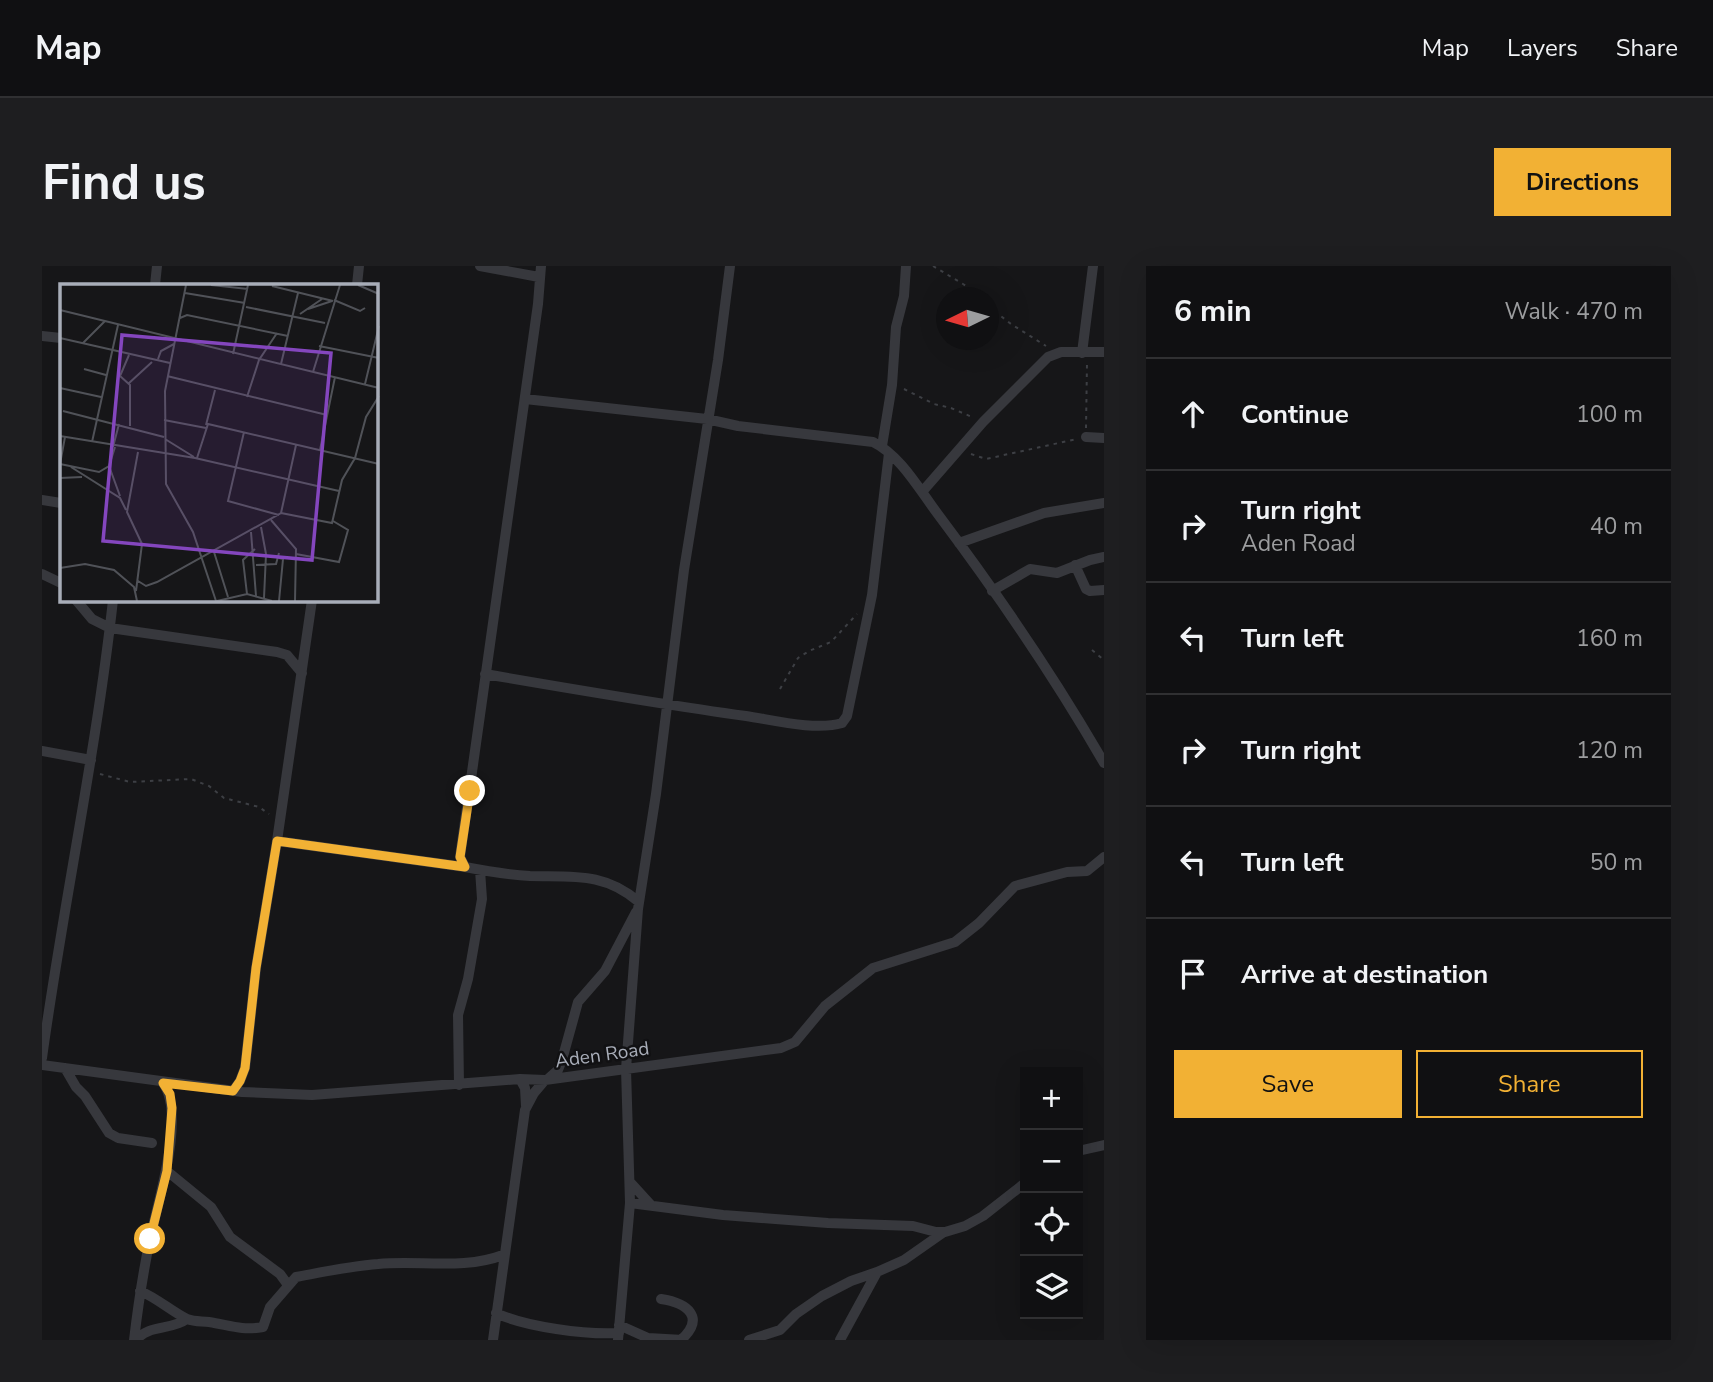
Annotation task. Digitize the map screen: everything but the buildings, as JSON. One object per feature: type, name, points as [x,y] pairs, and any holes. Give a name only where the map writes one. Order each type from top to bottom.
[{"type":"street","points":[[155,284],[157,266]]},
{"type":"street","points":[[357,284],[359,266]]},
{"type":"street","points":[[465,867],[460,857],[525,400],[540,272],[480,266]]},
{"type":"street","points":[[619,1333],[630,1203],[626,1069],[639,905],[668,705],[684,570],[718,360],[730,266]]},
{"type":"street","points":[[485,674],[668,705],[803,724],[832,725],[845,720],[872,595],[897,327],[904,296],[906,266]]},
{"type":"street","points":[[1084,353],[1093,266]]},
{"type":"street","points":[[42,336],[60,338]]},
{"type":"street","points":[[922,492],[983,422],[1040,364],[1055,353],[1104,352]]},
{"type":"street","points":[[525,400],[707,419],[738,426],[873,442],[886,450],[922,492],[1040,658],[1104,763]]},
{"type":"street","points":[[1086,437],[1104,438]]},
{"type":"street","points":[[42,500],[60,503]]},
{"type":"street","points":[[959,543],[1044,513],[1104,503]]},
{"type":"street","points":[[992,591],[1030,569],[1057,573],[1104,557]]},
{"type":"street","points":[[1075,565],[1088,591],[1104,590]]},
{"type":"street","points":[[42,574],[60,583]]},
{"type":"street","points":[[78,602],[92,619],[110,628],[277,652],[287,655],[302,673]]},
{"type":"street","points":[[42,1058],[53,975],[90,765],[113,602]]},
{"type":"street","points":[[233,1091],[245,1068],[256,968],[280,825],[312,602]]},
{"type":"street","points":[[42,751],[90,765]]},
{"type":"street","points":[[277,841],[527,876],[585,877],[610,881],[625,889],[639,905]]},
{"type":"street","name":"Aden Road","points":[[42,1065],[233,1091],[312,1095],[547,1079],[781,1048],[803,1035],[825,1006],[873,968],[955,942],[979,923],[1015,886],[1067,872],[1087,870],[1104,858]]},
{"type":"street","points":[[459,1085],[458,1015],[471,968],[482,899],[480,870]]},
{"type":"street","points":[[526,1110],[534,1093],[558,1070],[578,1002],[604,971],[639,905]]},
{"type":"street","points":[[65,1068],[110,1133],[118,1138],[152,1143]]},
{"type":"street","points":[[493,1340],[503,1255],[526,1110],[525,1088],[520,1079]]},
{"type":"street","points":[[135,1340],[140,1291],[167,1171],[172,1108],[170,1094],[163,1083]]},
{"type":"street","points":[[1083,1150],[1104,1145]]},
{"type":"street","points":[[167,1171],[211,1207],[230,1237],[280,1274],[288,1284]]},
{"type":"street","points":[[630,1182],[651,1206]]},
{"type":"street","points":[[630,1203],[723,1215],[913,1226],[945,1232],[965,1226],[983,1216],[1020,1187]]},
{"type":"street","points":[[749,1340],[780,1330],[796,1314],[822,1296],[904,1260],[945,1232]]},
{"type":"street","points":[[140,1291],[187,1319],[234,1329],[263,1327],[270,1307],[296,1277],[378,1264],[472,1262],[503,1255]]},
{"type":"street","points":[[840,1340],[877,1272]]},
{"type":"street","points":[[496,1313],[507,1318],[599,1334],[619,1333],[682,1340],[691,1328],[691,1315],[687,1307],[680,1302],[662,1299]]},
{"type":"street","points":[[135,1340],[148,1329],[172,1326],[187,1319]]},
{"type":"path","points":[[933,266],[968,287]]},
{"type":"path","points":[[999,313],[1055,353]]},
{"type":"path","points":[[960,449],[986,459],[1086,437],[1084,353]]},
{"type":"path","points":[[892,385],[983,422]]},
{"type":"path","points":[[780,689],[798,658],[831,642],[858,613]]},
{"type":"path","points":[[1092,650],[1104,660]]},
{"type":"path","points":[[90,765],[130,782],[191,779],[209,786],[224,798],[258,807],[280,825]]},
{"type":"route","points":[[150,1239],[167,1171],[172,1108],[170,1094],[163,1083],[233,1091],[245,1068],[256,968],[277,841],[465,867],[460,857],[470,791]]}]
